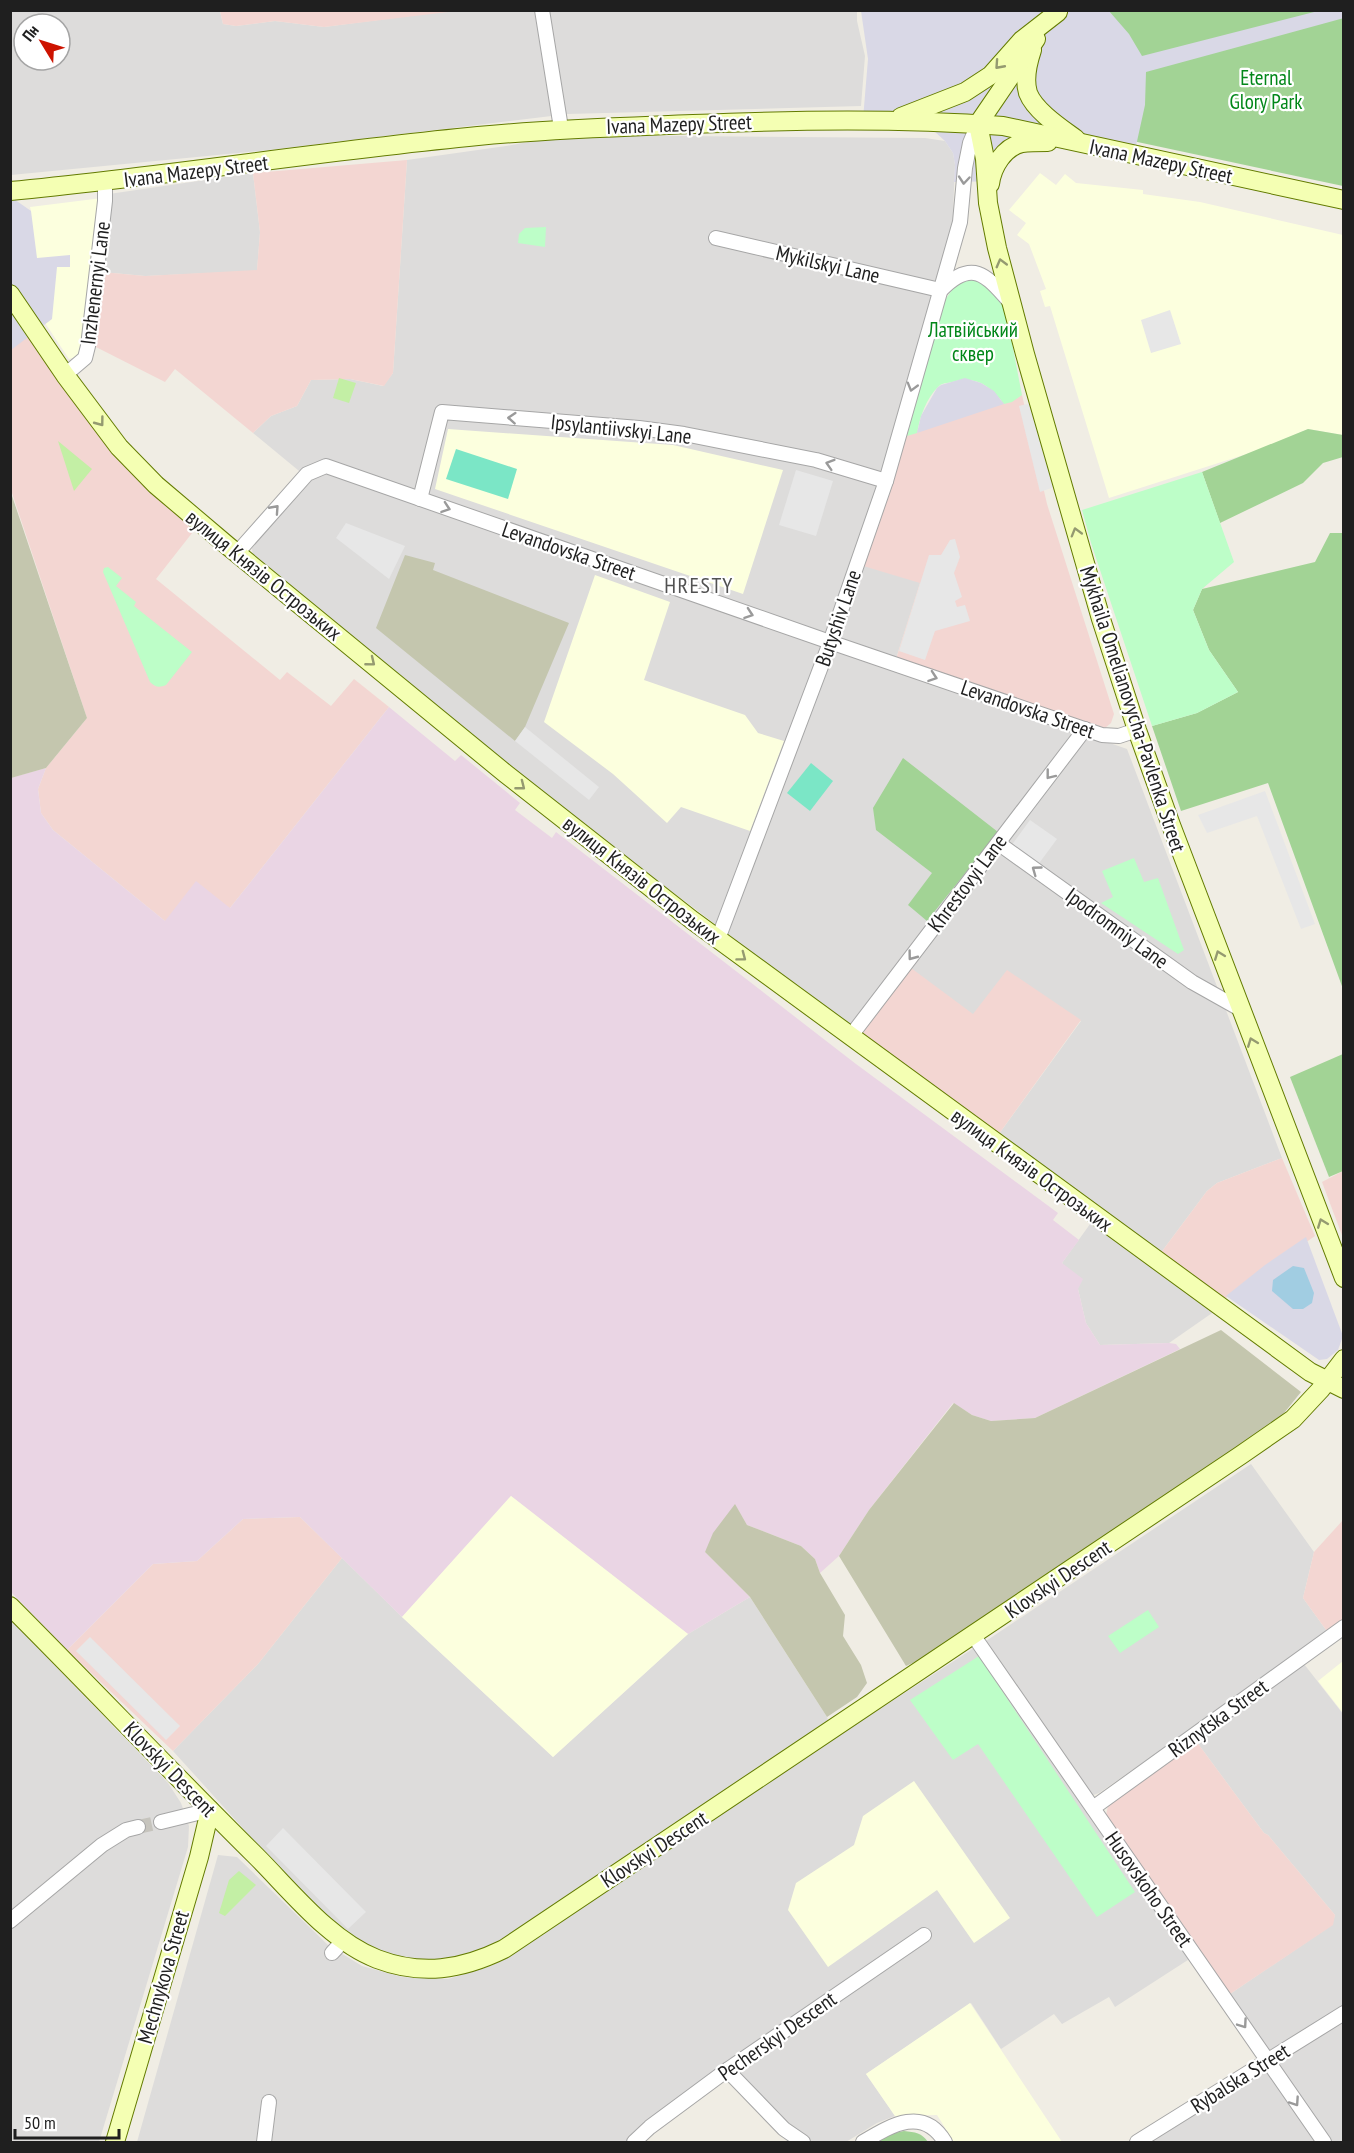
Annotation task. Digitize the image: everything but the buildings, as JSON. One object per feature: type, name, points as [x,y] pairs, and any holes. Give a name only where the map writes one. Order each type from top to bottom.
[{"type":"main road","points":[[978,124],[1035,40],[1058,11]]},
{"type":"main road","points":[[885,121],[906,116],[965,92],[991,75],[1022,40],[1058,11]]},
{"type":"main road","points":[[1035,40],[1027,75],[1028,93],[1053,123],[1082,143]]},
{"type":"main road","name":"Ivana Mazepy Street","points":[[10,191],[105,182],[400,145],[561,128],[772,121],[885,121],[1003,126],[1344,200]]},
{"type":"main road","name":"Mykhaila Omelianovycha-Pavlenka Street","points":[[978,124],[985,159],[988,203],[997,248],[1083,556],[1137,730],[1240,1010],[1344,1278]]},
{"type":"main road","points":[[988,203],[991,177],[999,159],[1009,150],[1021,143],[1082,143]]},
{"type":"main road","name":"вулиця Князів Острозьких","points":[[10,294],[65,375],[133,463],[237,553],[506,774],[692,920],[1310,1372],[1336,1384]]},
{"type":"main road","points":[[1336,1384],[1344,1359]]},
{"type":"main road","name":"Klovskyi Descent","points":[[10,1606],[210,1810],[337,1947],[416,1968],[459,1967],[482,1960],[504,1949],[1293,1419],[1336,1384]]},
{"type":"main road","name":"Mechnykova Street","points":[[115,2142],[199,1857],[210,1810]]},
{"type":"street","points":[[542,10],[561,128]]},
{"type":"street","name":"Butyshiv Lane","points":[[718,939],[830,642],[885,481],[960,222],[965,168],[970,143],[978,124]]},
{"type":"street","name":"Inzhenernyi Lane","points":[[65,375],[84,358],[88,346],[105,201],[105,182]]},
{"type":"street","name":"Mykilskyi Lane","points":[[716,238],[940,290]]},
{"type":"street","points":[[940,290],[960,274],[972,272],[989,279],[1012,305]]},
{"type":"street","name":"Ipsylantiivskyi Lane","points":[[420,499],[442,412],[639,428],[684,434],[816,460],[885,481]]},
{"type":"street","name":"Levandovska Street","points":[[237,553],[307,474],[326,466],[1102,735],[1119,736],[1137,730]]},
{"type":"street","name":"Khrestovyi Lane","points":[[849,1037],[1085,729]]},
{"type":"street","name":"Ipodromniy Lane","points":[[998,843],[1191,982],[1240,1010]]},
{"type":"street","name":"Riznytska Street","points":[[1093,1808],[1344,1627]]},
{"type":"street","name":"Husovskoho Street","points":[[974,1635],[1324,2142]]},
{"type":"street","points":[[161,1822],[210,1810]]},
{"type":"street","points":[[10,1920],[102,1845],[126,1830],[138,1827]]},
{"type":"street","name":"Pecherskyi Descent","points":[[634,2142],[650,2127],[727,2070],[924,1935]]},
{"type":"street","name":"Rybalska Street","points":[[1137,2142],[1344,2013]]},
{"type":"street","points":[[727,2070],[784,2129],[803,2142]]},
{"type":"street","points":[[264,2142],[269,2102]]},
{"type":"street","points":[[863,2142],[894,2124],[914,2121],[927,2124],[941,2135],[945,2142]]},
{"type":"shaded area","points":[[220,10],[456,11],[324,27],[275,21],[236,26],[223,24]]},
{"type":"shaded area","points":[[456,10],[857,11],[865,56],[861,106],[568,114],[269,150],[11,175],[11,11],[220,11],[223,24],[236,26],[275,21],[324,27]]},
{"type":"shaded area","points":[[861,11],[1109,11],[1129,34],[1142,56],[1318,11],[1343,11],[1344,18],[1146,72],[1145,105],[1134,155],[1064,140],[1017,150],[1004,167],[1000,181],[954,182],[953,153],[934,131],[863,119],[868,59]]},
{"type":"shaded area","points":[[565,135],[925,138],[945,141],[953,153],[955,165],[952,238],[886,467],[920,583],[893,668],[1127,749],[1282,1158],[1217,1183],[1207,1191],[1160,1254],[996,1138],[1081,1021],[974,1014],[852,1029],[797,984],[779,973],[593,834],[253,557],[252,548],[310,480],[253,433],[271,416],[297,406],[311,380],[350,379],[383,386],[393,373],[407,160]]},
{"type":"shaded area","points":[[407,160],[393,373],[384,386],[350,379],[311,380],[297,406],[271,416],[253,433],[175,369],[165,382],[92,345],[102,272],[145,276],[257,270],[260,232],[253,173]]},
{"type":"shaded area","points":[[253,173],[260,232],[257,271],[145,276],[102,272],[109,194]]},
{"type":"shaded area","points":[[1040,173],[1056,185],[1065,174],[1076,183],[1143,190],[1143,194],[1200,202],[1343,235],[1343,435],[1308,429],[1259,450],[1109,498],[1050,306],[1045,307],[1040,291],[1046,289],[1029,244],[1017,235],[1026,223],[1009,210]]},
{"type":"shaded area","points":[[11,197],[31,211],[37,258],[70,255],[70,267],[57,267],[52,319],[11,350]]},
{"type":"shaded area","points":[[102,198],[86,341],[78,356],[69,359],[11,272],[31,211],[30,207]]},
{"type":"shaded area","points":[[10,308],[196,528],[156,579],[280,680],[287,672],[331,706],[354,679],[389,707],[230,908],[165,921],[53,830],[41,813],[38,789],[46,768],[87,718],[11,490]]},
{"type":"shaded area","points":[[1170,310],[1181,344],[1151,353],[1141,320]]},
{"type":"shaded area","points":[[965,378],[981,383],[994,391],[1004,404],[917,433],[921,416],[937,388]]},
{"type":"shaded area","points":[[1022,395],[1047,504],[1114,714],[1111,723],[1105,728],[896,659],[920,583],[860,565],[904,434]]},
{"type":"shaded area","points":[[1031,403],[1054,487],[1040,492],[1019,406]]},
{"type":"shaded area","points":[[448,429],[673,445],[783,470],[743,594],[435,489]]},
{"type":"shaded area","points":[[796,470],[833,481],[816,536],[779,525]]},
{"type":"shaded area","points":[[10,490],[87,718],[46,768],[11,778]]},
{"type":"shaded area","points":[[346,523],[405,546],[389,579],[336,538]]},
{"type":"shaded area","points":[[955,539],[960,557],[954,573],[962,597],[955,601],[957,607],[965,605],[970,621],[935,631],[925,660],[899,651],[929,555],[941,555],[950,540]]},
{"type":"shaded area","points":[[405,555],[435,563],[433,570],[569,623],[525,727],[515,741],[376,628]]},
{"type":"shaded area","points":[[595,575],[670,602],[644,680],[745,715],[758,733],[784,741],[750,831],[681,807],[667,823],[613,774],[544,722]]},
{"type":"shaded area","points":[[389,707],[455,761],[461,755],[520,803],[515,810],[552,838],[556,832],[856,1064],[1058,1213],[1053,1220],[1079,1240],[1062,1263],[1083,1279],[1078,1289],[1086,1323],[1100,1345],[1169,1343],[1176,1344],[1180,1349],[1035,1418],[991,1421],[972,1415],[953,1403],[869,1510],[839,1556],[820,1573],[815,1559],[801,1546],[747,1525],[735,1505],[705,1552],[750,1597],[688,1634],[511,1496],[402,1617],[300,1517],[243,1519],[197,1561],[153,1564],[67,1650],[11,1592],[10,778],[46,768],[38,789],[41,813],[53,830],[165,921],[196,881],[230,908]]},
{"type":"shaded area","points":[[525,727],[599,787],[589,800],[515,741]]},
{"type":"shaded area","points":[[1265,791],[1315,924],[1301,929],[1257,816],[1207,833],[1198,815]]},
{"type":"shaded area","points":[[1030,820],[1057,839],[1037,866],[1011,846]]},
{"type":"shaded area","points":[[907,965],[973,1014],[1007,970],[1081,1020],[996,1138],[857,1032]]},
{"type":"shaded area","points":[[1282,1158],[1315,1236],[1223,1300],[1160,1254],[1207,1191],[1217,1183]]},
{"type":"shaded area","points":[[1343,1171],[1343,1238],[1322,1182]]},
{"type":"shaded area","points":[[1093,1220],[1215,1311],[1169,1343],[1100,1345],[1086,1323],[1078,1289],[1062,1263]]},
{"type":"shaded area","points":[[1306,1237],[1343,1336],[1338,1350],[1327,1359],[1319,1360],[1226,1296],[1265,1265]]},
{"type":"shaded area","points":[[1221,1330],[1301,1392],[1276,1423],[933,1654],[906,1666],[839,1556],[869,1510],[954,1403],[972,1415],[991,1421],[1035,1418]]},
{"type":"shaded area","points":[[1251,1464],[1314,1552],[1303,1598],[1329,1634],[1099,1793],[1088,1797],[983,1643]]},
{"type":"shaded area","points":[[511,1496],[688,1634],[553,1757],[402,1617]]},
{"type":"shaded area","points":[[735,1504],[747,1525],[801,1546],[815,1559],[820,1573],[845,1615],[843,1636],[861,1665],[867,1683],[857,1697],[827,1717],[750,1597],[705,1552],[713,1533]]},
{"type":"shaded area","points":[[300,1517],[342,1558],[258,1664],[173,1751],[67,1650],[153,1564],[197,1561],[243,1519]]},
{"type":"shaded area","points":[[1343,1520],[1343,1623],[1329,1634],[1303,1598],[1314,1552]]},
{"type":"shaded area","points":[[342,1558],[553,1757],[688,1634],[750,1597],[830,1725],[485,1953],[444,1960],[396,1959],[343,1933],[298,1889],[173,1751],[258,1664]]},
{"type":"shaded area","points":[[10,1619],[168,1783],[181,1803],[189,1826],[188,1847],[99,2142],[11,2142]]},
{"type":"shaded area","points":[[90,1637],[180,1726],[166,1740],[76,1651]]},
{"type":"shaded area","points":[[977,1646],[1191,1958],[1115,2007],[1109,1997],[1062,2024],[1054,2014],[1001,2049],[971,2003],[866,2074],[895,2116],[877,2123],[846,2142],[812,2142],[786,2124],[728,2066],[628,2142],[137,2142],[218,1855],[237,1857],[328,1945],[362,1966],[402,1977],[448,1979],[491,1966],[543,1935],[712,1818]]},
{"type":"shaded area","points":[[1343,1661],[1343,1713],[1318,1681]]},
{"type":"shaded area","points":[[1304,1664],[1343,1714],[1343,2006],[1269,2052],[1230,1994],[1332,1925],[1335,1915],[1264,1833],[1196,1741]]},
{"type":"shaded area","points":[[1196,1741],[1264,1833],[1335,1915],[1333,1925],[1230,1994],[1106,1815],[1108,1806]]},
{"type":"shaded area","points":[[914,1781],[1010,1918],[974,1943],[937,1890],[828,1967],[788,1910],[796,1883],[854,1845],[863,1816]]},
{"type":"shaded area","points":[[283,1828],[366,1912],[348,1929],[266,1846]]},
{"type":"shaded area","points":[[970,2003],[1062,2142],[954,2142],[937,2115],[895,2116],[866,2074]]},
{"type":"shaded area","points":[[1343,2018],[1343,2142],[1332,2142],[1275,2061]]},
{"type":"shaded area","points":[[1266,2067],[1322,2142],[1147,2142]]},
{"type":"green space","name":"Eternal Glory Park","points":[[1084,11],[1343,11],[1343,186],[1086,131]]},
{"type":"green space","points":[[546,227],[545,247],[518,243],[519,234],[525,228]]},
{"type":"green space","name":"Латвійський сквер","points":[[973,278],[995,287],[1006,312],[1022,395],[1004,404],[988,387],[975,381],[961,380],[943,384],[934,391],[927,402],[917,433],[907,436],[944,301],[955,286]]},
{"type":"green space","points":[[339,378],[356,383],[349,403],[333,398]]},
{"type":"green space","points":[[1308,429],[1343,435],[1343,457],[1323,463],[1303,483],[1220,523],[1202,472]]},
{"type":"green space","points":[[58,441],[92,469],[74,491]]},
{"type":"green space","points":[[456,449],[517,469],[508,499],[446,479]]},
{"type":"green space","points":[[1202,472],[1234,562],[1202,589],[1193,610],[1209,650],[1238,692],[1197,713],[1152,726],[1082,510]]},
{"type":"green space","points":[[1330,533],[1343,533],[1343,989],[1268,783],[1181,811],[1152,726],[1197,713],[1238,692],[1209,650],[1193,610],[1202,589],[1315,562]]},
{"type":"green space","points":[[108,567],[122,578],[116,586],[136,602],[134,606],[192,652],[166,685],[157,686],[150,682],[103,572],[104,568]]},
{"type":"green space","points":[[903,758],[998,832],[927,921],[908,905],[932,873],[876,830],[873,808]]},
{"type":"green space","points":[[811,763],[833,781],[810,811],[787,793]]},
{"type":"green space","points":[[1134,858],[1144,882],[1158,878],[1184,950],[1178,954],[1101,903],[1113,897],[1102,871]]},
{"type":"green space","points":[[1343,1054],[1343,1171],[1329,1177],[1290,1077]]},
{"type":"green space","points":[[1148,1610],[1159,1627],[1120,1653],[1108,1636]]},
{"type":"green space","points":[[979,1656],[1135,1892],[1097,1917],[978,1744],[953,1760],[910,1700]]},
{"type":"green space","points":[[239,1871],[256,1885],[225,1916],[219,1913],[229,1880]]},
{"type":"green space","points":[[904,2131],[918,2134],[928,2142],[876,2142],[894,2133]]},
{"type":"water","points":[[1293,1266],[1304,1268],[1314,1293],[1312,1303],[1303,1309],[1293,1309],[1272,1291],[1273,1280]]},
{"type":"tunnel","points":[[138,1827],[161,1822]]},
{"type":"district","name":"HRESTY","points":[[699,585]]}]
